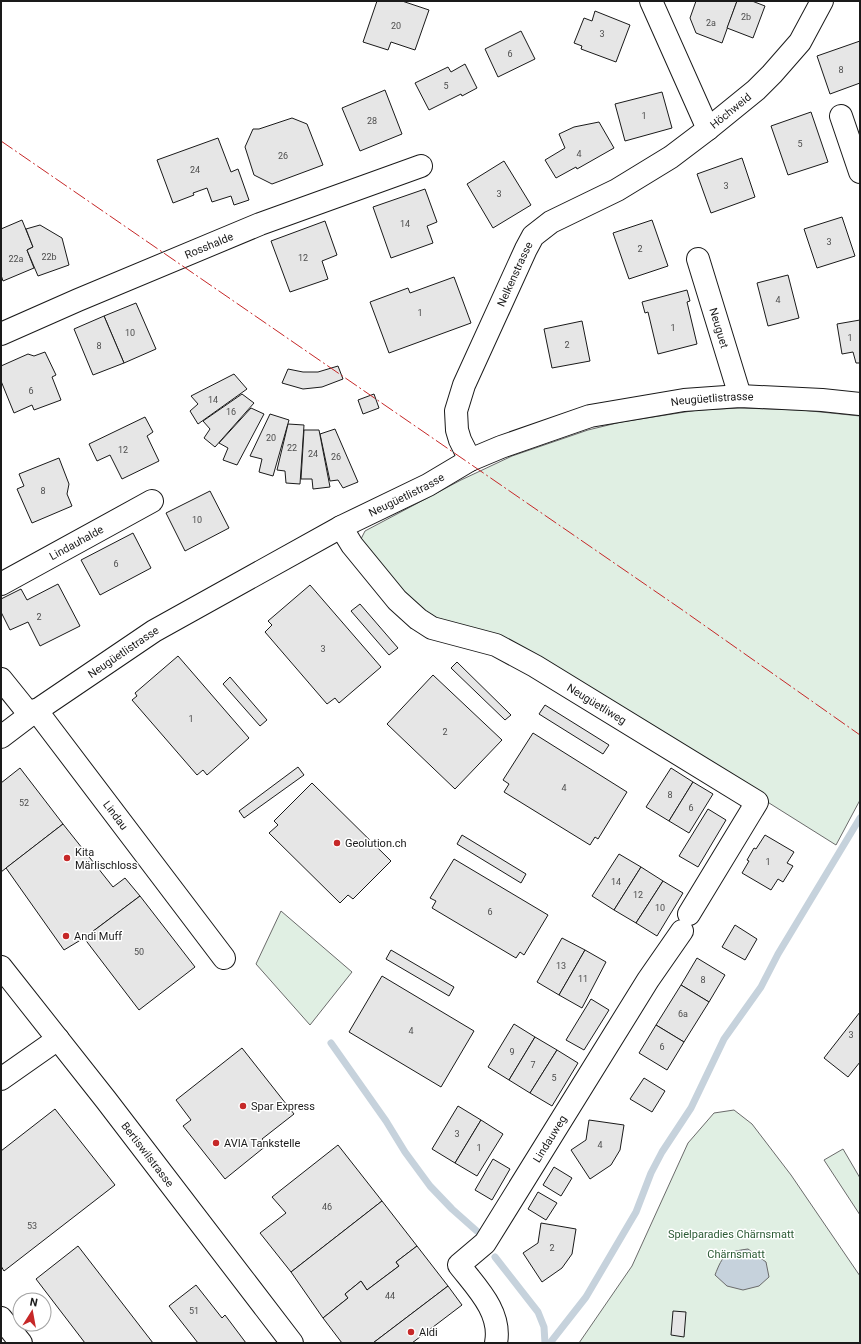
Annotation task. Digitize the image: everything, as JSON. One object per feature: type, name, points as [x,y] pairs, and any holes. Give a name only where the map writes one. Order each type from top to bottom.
[{"type":"street","name":"Höchweid","points":[[651,1],[708,129],[756,90],[772,74],[800,42],[822,1]]},
{"type":"street","points":[[841,116],[860,172]]},
{"type":"street","name":"Nelkenstrasse","points":[[470,460],[460,440],[457,430],[456,411],[464,385],[522,255],[534,236],[551,222],[618,190],[671,157],[708,129]]},
{"type":"street","name":"Rosshalde","points":[[1,334],[260,224],[421,166]]},
{"type":"street","name":"Neuguet","points":[[698,259],[740,396]]},
{"type":"street","name":"Neugüetlistrasse","points":[[1,737],[33,713],[154,631],[341,527],[428,485],[470,460],[501,447],[590,416],[684,400],[740,396],[822,400],[860,404]]},
{"type":"street","name":"Lindauhalde","points":[[1,584],[152,501]]},
{"type":"street","name":"Neugüetliweg","points":[[341,527],[352,545],[397,600],[418,619],[432,628],[496,645],[535,666],[757,802],[686,922]]},
{"type":"street","points":[[1,679],[33,713]]},
{"type":"street","name":"Lindau","points":[[33,713],[224,958]]},
{"type":"street","name":"Lindauweg","points":[[496,1343],[498,1335],[491,1308],[459,1265],[485,1243],[648,980],[686,922]]},
{"type":"street","name":"Bertiswilstrasse","points":[[1,968],[58,1039],[292,1343]]},
{"type":"street","points":[[1,1079],[58,1039]]},
{"type":"street","points":[[1,1318],[21,1343]]},
{"type":"green space","points":[[740,408],[801,410],[860,416],[860,800],[836,845],[511,641],[442,621],[422,609],[402,590],[362,543],[361,539],[365,531],[461,480],[512,456],[588,430],[621,422],[698,410]]},
{"type":"green space","points":[[281,911],[352,972],[310,1025],[256,964]]},
{"type":"green space","name":"Chärnsmatt","points":[[734,1110],[752,1124],[791,1175],[860,1276],[860,1343],[579,1343],[632,1266],[688,1143],[714,1113]]},
{"type":"green space","points":[[843,1149],[860,1178],[860,1215],[824,1160]]},
{"type":"shaded area","points":[[748,1249],[766,1262],[769,1277],[759,1286],[743,1290],[727,1286],[715,1275],[720,1262],[730,1253]]},
{"type":"building","points":[[377,1],[402,1],[429,10],[415,50],[391,42],[388,50],[363,42]]},
{"type":"building","points":[[696,1],[737,1],[722,43],[696,33],[690,18]]},
{"type":"building","points":[[737,1],[752,1],[765,6],[753,38],[727,28]]},
{"type":"building","points":[[595,11],[630,25],[616,62],[581,49],[582,46],[574,43],[584,18],[592,21]]},
{"type":"building","points":[[521,31],[535,59],[498,77],[485,49]]},
{"type":"building","points":[[860,41],[860,83],[830,94],[817,56]]},
{"type":"building","points":[[465,64],[477,88],[462,96],[461,94],[429,110],[415,83],[448,67],[451,72]]},
{"type":"building","points":[[385,90],[402,134],[360,151],[342,108]]},
{"type":"building","points":[[662,92],[672,128],[625,141],[615,104]]},
{"type":"building","points":[[811,112],[828,162],[788,175],[771,126]]},
{"type":"building","points":[[292,118],[307,124],[323,165],[272,184],[254,175],[245,147],[253,129],[259,129]]},
{"type":"building","points":[[599,122],[614,148],[577,169],[576,167],[556,178],[545,160],[565,148],[559,134],[574,127]]},
{"type":"building","points":[[218,138],[231,172],[238,169],[249,200],[234,205],[231,196],[212,202],[207,188],[173,203],[157,160]]},
{"type":"building","points":[[742,158],[755,197],[711,213],[697,174]]},
{"type":"building","points":[[504,161],[531,205],[493,228],[467,184]]},
{"type":"building","points":[[425,189],[437,222],[427,226],[433,243],[391,258],[373,207]]},
{"type":"building","points":[[842,217],[855,256],[817,268],[804,229]]},
{"type":"building","points":[[22,220],[33,247],[27,250],[34,268],[3,281],[1,275],[1,229]]},
{"type":"building","points":[[652,220],[668,266],[629,279],[613,233]]},
{"type":"building","points":[[325,221],[337,255],[322,261],[328,279],[290,292],[271,241]]},
{"type":"building","points":[[40,225],[62,238],[69,265],[38,276],[27,250],[33,247],[26,229]]},
{"type":"building","points":[[788,275],[799,318],[768,326],[757,283]]},
{"type":"building","points":[[454,277],[471,323],[389,353],[370,302],[408,288],[410,293]]},
{"type":"building","points":[[687,290],[690,301],[687,302],[697,344],[658,354],[648,312],[645,313],[642,302]]},
{"type":"building","points":[[136,303],[156,349],[124,363],[104,316]]},
{"type":"building","points":[[104,316],[124,363],[93,375],[74,329]]},
{"type":"building","points":[[860,320],[860,363],[856,363],[853,352],[842,354],[837,324]]},
{"type":"building","points":[[582,321],[590,361],[552,368],[544,329]]},
{"type":"building","points":[[45,352],[56,375],[52,377],[61,400],[34,410],[32,405],[14,413],[1,381],[1,366],[28,354],[34,356]]},
{"type":"building","points":[[338,366],[343,379],[322,387],[303,389],[282,383],[288,369],[303,372],[318,372]]},
{"type":"building","points":[[234,374],[247,389],[198,424],[190,411],[198,404],[191,396]]},
{"type":"building","points":[[242,394],[254,403],[215,447],[204,438],[210,429],[203,421]]},
{"type":"building","points":[[374,394],[379,408],[363,414],[358,400]]},
{"type":"building","points":[[251,408],[264,414],[237,465],[223,460],[228,448],[219,443]]},
{"type":"building","points":[[270,414],[289,420],[273,476],[259,472],[262,459],[250,456]]},
{"type":"building","points":[[145,417],[153,432],[147,436],[159,461],[122,479],[110,455],[97,461],[89,444]]},
{"type":"building","points":[[288,424],[304,425],[300,484],[286,483],[285,471],[277,470]]},
{"type":"building","points":[[335,429],[358,482],[343,488],[338,480],[330,481],[320,434]]},
{"type":"building","points":[[304,430],[319,430],[330,487],[313,489],[312,479],[301,479]]},
{"type":"building","points":[[59,458],[69,484],[67,494],[72,506],[32,523],[17,489],[24,486],[19,474]]},
{"type":"building","points":[[210,491],[229,528],[185,551],[166,513]]},
{"type":"building","points":[[133,533],[151,568],[100,595],[81,560]]},
{"type":"building","points":[[58,584],[80,626],[40,646],[28,622],[10,630],[1,612],[1,599],[21,589],[27,600]]},
{"type":"building","points":[[310,585],[381,667],[339,703],[335,698],[327,704],[265,632],[272,625],[268,621]]},
{"type":"building","points":[[360,604],[398,648],[389,655],[351,611]]},
{"type":"building","points":[[178,656],[249,738],[207,775],[203,770],[197,775],[132,700],[137,696],[135,693]]},
{"type":"building","points":[[457,662],[511,715],[505,720],[451,668]]},
{"type":"building","points":[[433,675],[502,740],[455,789],[387,724]]},
{"type":"building","points":[[230,677],[267,720],[260,726],[223,684]]},
{"type":"building","points":[[545,705],[609,745],[603,754],[539,714]]},
{"type":"building","points":[[533,733],[627,792],[598,839],[595,837],[590,845],[504,792],[509,784],[503,780]]},
{"type":"building","points":[[298,767],[304,775],[244,818],[239,811]]},
{"type":"building","points":[[20,768],[63,824],[1,872],[1,783]]},
{"type":"building","points":[[671,768],[693,782],[669,821],[646,807]]},
{"type":"building","points":[[693,782],[713,794],[689,833],[669,821]]},
{"type":"building","points":[[312,783],[391,861],[353,899],[348,895],[340,903],[269,833],[278,825],[274,821]]},
{"type":"building","points":[[708,809],[726,820],[698,867],[679,856]]},
{"type":"building","points":[[63,824],[113,887],[125,878],[140,896],[84,938],[64,950],[6,868]]},
{"type":"building","points":[[462,835],[526,874],[521,883],[457,844]]},
{"type":"building","points":[[765,835],[794,852],[787,863],[793,866],[783,882],[778,879],[771,890],[742,873],[754,848],[756,849]]},
{"type":"building","points":[[619,854],[641,867],[614,910],[592,896]]},
{"type":"building","points":[[454,859],[548,915],[524,955],[520,952],[516,958],[432,908],[436,901],[430,898]]},
{"type":"building","points":[[641,867],[663,881],[636,923],[614,910]]},
{"type":"building","points":[[663,881],[683,893],[657,936],[636,923]]},
{"type":"building","points":[[140,896],[195,967],[139,1010],[84,938]]},
{"type":"building","points":[[735,925],[757,939],[745,960],[722,947]]},
{"type":"building","points":[[562,938],[585,950],[559,995],[537,982]]},
{"type":"building","points":[[391,950],[454,987],[449,996],[386,959]]},
{"type":"building","points":[[585,950],[606,962],[582,1008],[559,995]]},
{"type":"building","points":[[697,958],[725,975],[709,1002],[681,985]]},
{"type":"building","points":[[382,976],[474,1031],[441,1087],[349,1032]]},
{"type":"building","points":[[681,985],[709,1002],[684,1042],[656,1025]]},
{"type":"building","points":[[591,999],[609,1010],[584,1050],[566,1040]]},
{"type":"building","points":[[860,1012],[860,1062],[848,1077],[824,1058]]},
{"type":"building","points":[[514,1024],[535,1037],[509,1080],[488,1067]]},
{"type":"building","points":[[656,1025],[684,1042],[667,1070],[639,1053]]},
{"type":"building","points":[[535,1037],[557,1050],[530,1093],[509,1080]]},
{"type":"building","points":[[242,1048],[294,1114],[262,1139],[267,1145],[225,1179],[183,1126],[191,1120],[176,1100]]},
{"type":"building","points":[[557,1050],[578,1063],[552,1106],[530,1093]]},
{"type":"building","points":[[644,1078],[665,1091],[652,1112],[630,1099]]},
{"type":"building","points":[[458,1106],[481,1120],[455,1163],[432,1149]]},
{"type":"building","points":[[55,1109],[115,1185],[4,1271],[1,1266],[1,1151]]},
{"type":"building","points":[[481,1120],[503,1134],[477,1176],[455,1163]]},
{"type":"building","points":[[589,1120],[624,1125],[620,1150],[611,1165],[590,1179],[571,1150],[586,1140]]},
{"type":"building","points":[[338,1145],[382,1201],[291,1272],[260,1233],[286,1213],[272,1197]]},
{"type":"building","points":[[493,1159],[510,1169],[492,1200],[475,1190]]},
{"type":"building","points":[[554,1167],[572,1178],[561,1196],[543,1185]]},
{"type":"building","points":[[538,1192],[557,1203],[546,1220],[528,1209]]},
{"type":"building","points":[[382,1201],[417,1246],[396,1262],[399,1266],[367,1290],[361,1281],[345,1294],[348,1298],[323,1318],[291,1272]]},
{"type":"building","points":[[541,1223],[576,1229],[572,1254],[562,1268],[542,1282],[523,1253],[538,1243]]},
{"type":"building","points":[[78,1246],[153,1343],[85,1343],[52,1300],[52,1292],[46,1292],[36,1279]]},
{"type":"building","points":[[417,1246],[448,1286],[373,1343],[342,1343],[323,1318],[348,1298],[345,1294],[361,1281],[367,1290],[399,1266],[396,1262]]},
{"type":"building","points":[[196,1285],[222,1318],[225,1315],[246,1343],[198,1343],[169,1306]]},
{"type":"building","points":[[448,1286],[462,1305],[412,1343],[373,1343]]},
{"type":"building","points":[[673,1311],[686,1312],[684,1337],[671,1335]]},
{"type":"waterway","points":[[550,1343],[586,1297],[636,1212],[651,1173],[662,1152],[691,1108],[724,1039],[761,987],[778,954],[860,818]]},
{"type":"waterway","points":[[331,1043],[386,1121],[405,1152],[430,1186],[452,1209],[479,1233]]},
{"type":"waterway","points":[[495,1257],[538,1312],[544,1327],[545,1343]]},
{"type":"power","points":[[1,141],[681,609],[860,735]]},
{"type":"place","name":"Geolution.ch","points":[[337,843]]},
{"type":"place","name":"Kita Märlischloss","points":[[67,858]]},
{"type":"place","name":"Andi Muff","points":[[66,936]]},
{"type":"place","name":"Spar Express","points":[[243,1106]]},
{"type":"place","name":"AVIA Tankstelle","points":[[216,1143]]},
{"type":"place","name":"Aldi","points":[[411,1332]]},
{"type":"park label","name":"Spielparadies Chärnsmatt","points":[[731,1234]]}]
